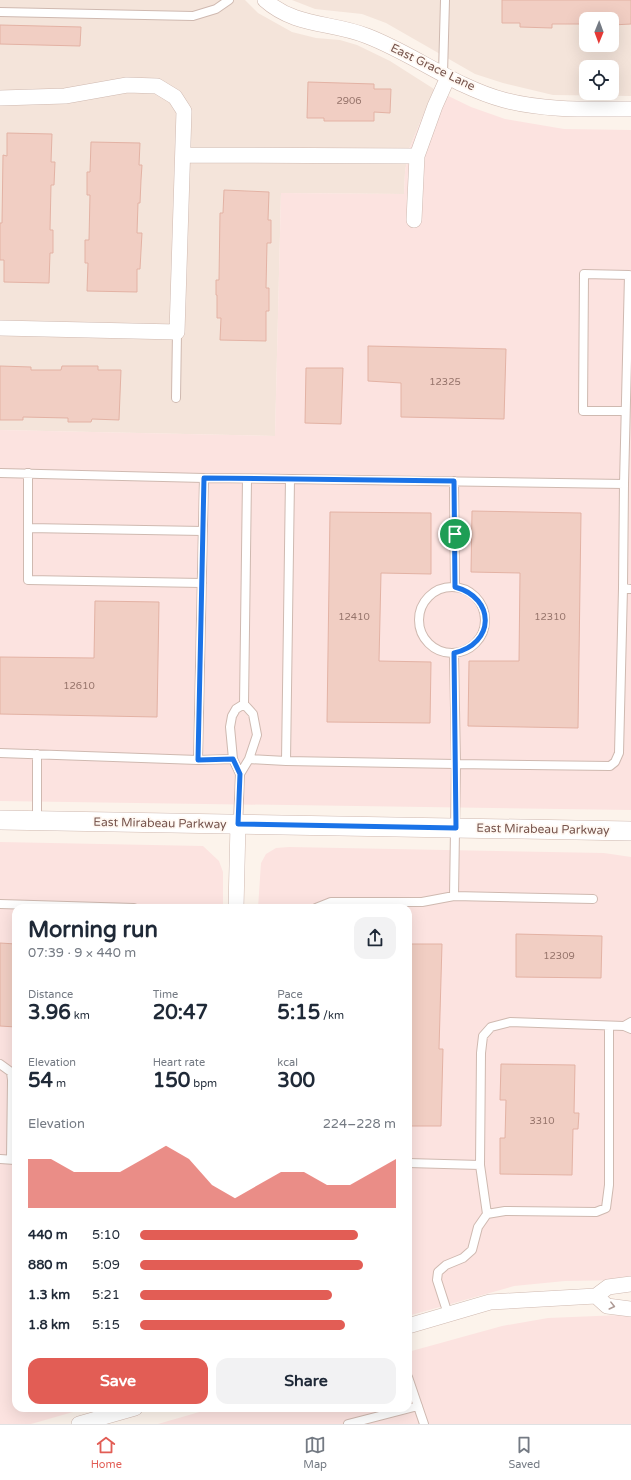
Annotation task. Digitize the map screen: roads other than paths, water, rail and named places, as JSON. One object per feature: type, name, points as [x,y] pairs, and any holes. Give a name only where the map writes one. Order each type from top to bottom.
[{"type":"street","name":"East Grace Lane","points":[[265,0],[277,11],[300,20],[365,35],[408,54],[446,75],[503,100],[542,108],[631,109]]},
{"type":"street","points":[[414,220],[417,156],[446,75]]},
{"type":"street","points":[[0,98],[65,96],[127,84],[157,86],[175,97],[184,111],[177,332],[0,328]]},
{"type":"street","points":[[183,156],[417,156]]},
{"type":"street","name":"East Mirabeau Parkway","points":[[0,820],[631,831]]},
{"type":"street","points":[[236,904],[238,824]]},
{"type":"street","points":[[412,1325],[490,1302],[596,1296],[608,1287],[631,1284]]},
{"type":"street","points":[[596,1296],[608,1306],[631,1309]]},
{"type":"street","points":[[79,1424],[121,1412]]},
{"type":"lane","points":[[0,12],[193,16],[216,9],[229,0]]},
{"type":"lane","points":[[445,0],[446,75]]},
{"type":"lane","points":[[249,759],[606,767],[615,762],[619,753],[627,588],[624,484],[629,275],[584,274],[583,411],[625,410]]},
{"type":"lane","points":[[176,398],[177,332]]},
{"type":"lane","points":[[0,473],[247,479],[624,484]]},
{"type":"lane","points":[[28,473],[28,580],[202,583]]},
{"type":"lane","points":[[198,760],[204,478]]},
{"type":"lane","points":[[240,774],[249,759],[257,735],[253,714],[244,704],[247,479]]},
{"type":"lane","points":[[286,761],[290,479]]},
{"type":"lane","points":[[454,481],[455,587]]},
{"type":"lane","points":[[28,528],[203,531]]},
{"type":"lane","points":[[455,587],[466,590],[475,596],[482,605],[485,615],[485,626],[481,636],[474,645],[454,653],[433,647],[426,639],[421,629],[419,619],[421,608],[427,599],[435,592],[445,588],[455,587]]},
{"type":"lane","points":[[454,653],[456,764],[454,896]]},
{"type":"lane","points":[[238,824],[240,774],[233,759],[230,738],[232,716],[236,709],[244,704]]},
{"type":"lane","points":[[0,753],[198,760],[233,759]]},
{"type":"lane","points":[[37,754],[37,821]]},
{"type":"lane","points":[[325,904],[330,902],[422,902],[454,896],[593,899]]},
{"type":"lane","points":[[0,904],[12,904]]},
{"type":"lane","points":[[448,1314],[437,1280],[438,1272],[446,1265],[462,1258],[472,1250],[478,1227],[487,1214],[480,1165],[481,1052],[483,1036],[491,1027],[510,1022],[629,1026]]},
{"type":"lane","points":[[487,1214],[505,1211],[596,1212],[606,1208],[609,1185],[609,1026]]},
{"type":"lane","points":[[0,1064],[11,1072],[12,1080]]},
{"type":"lane","points":[[0,1159],[12,1160]]},
{"type":"lane","points":[[412,1163],[480,1165]]},
{"type":"lane","points":[[412,1389],[424,1424]]},
{"type":"lane","points":[[412,1408],[418,1406]]},
{"type":"lane","points":[[348,1424],[395,1412]]}]
